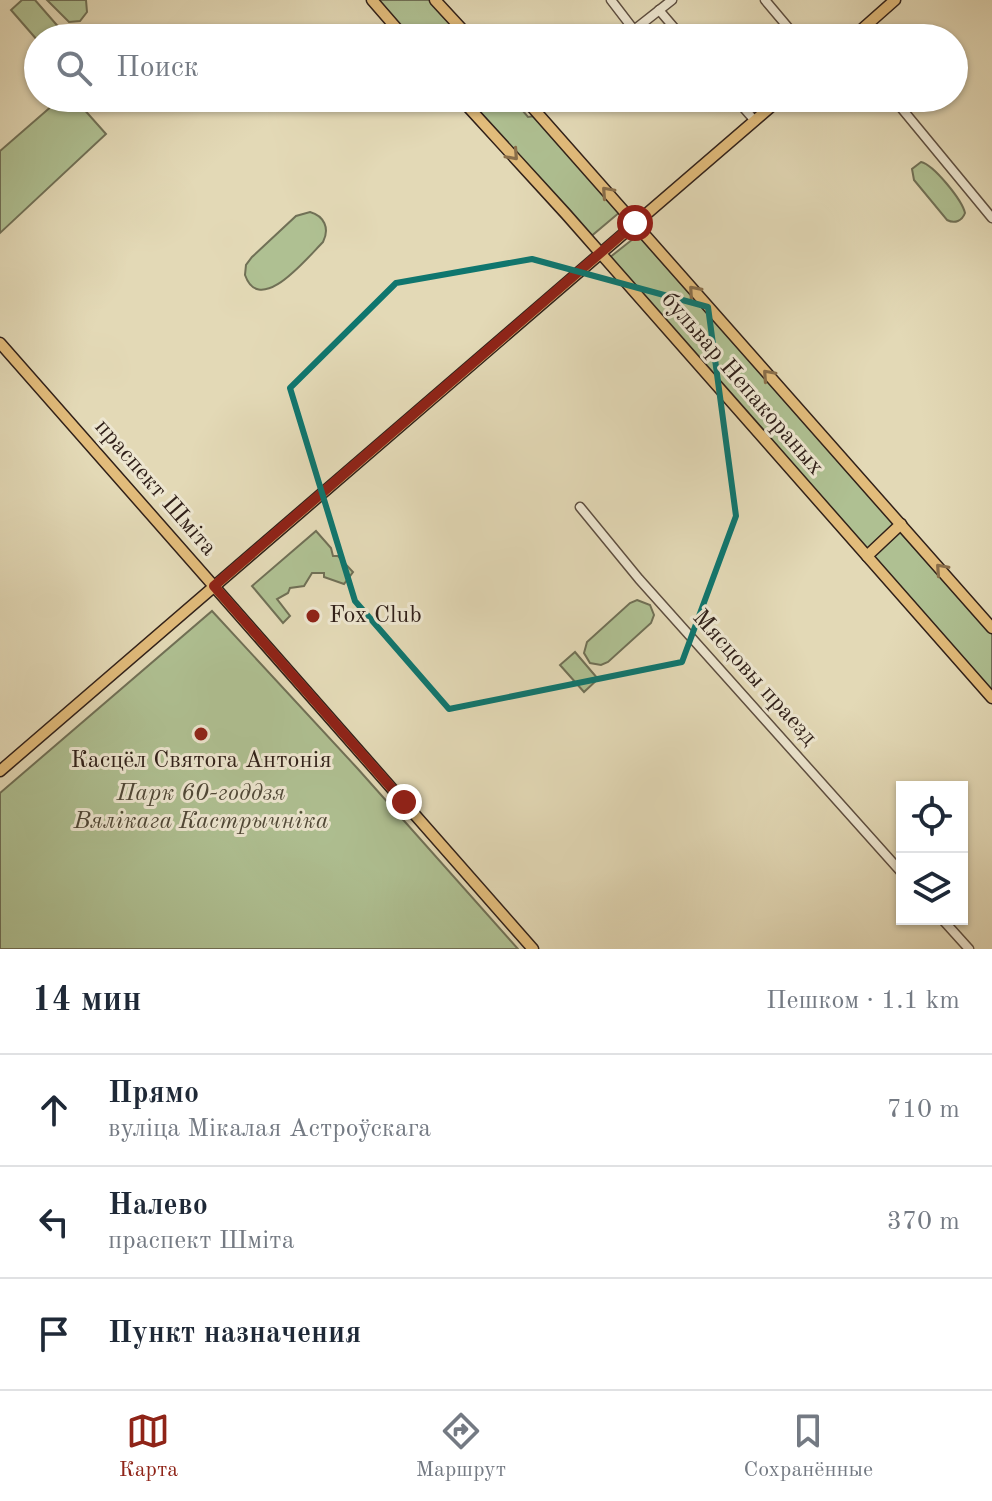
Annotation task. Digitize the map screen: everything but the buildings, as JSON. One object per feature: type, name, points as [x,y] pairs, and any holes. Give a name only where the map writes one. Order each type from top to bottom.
[{"type":"main road","points":[[372,0],[393,24]]},
{"type":"main road","points":[[435,0],[457,24]]},
{"type":"main road","points":[[868,24],[895,0]]},
{"type":"main road","name":"бульвар Непакораных","points":[[473,112],[992,698]]},
{"type":"main road","name":"бульвар Непакораных","points":[[536,112],[992,628]]},
{"type":"main road","points":[[0,771],[765,112]]},
{"type":"main road","name":"праспект Шміта","points":[[0,343],[533,949]]},
{"type":"main road","points":[[867,556],[901,524]]},
{"type":"street","points":[[611,0],[629,24]]},
{"type":"street","points":[[642,24],[672,0]]},
{"type":"street","points":[[765,0],[785,24]]},
{"type":"street","points":[[659,10],[671,24]]},
{"type":"street","points":[[747,112],[755,121]]},
{"type":"street","points":[[905,112],[992,218]]},
{"type":"street","name":"Мясцовы праезд","points":[[580,507],[639,579],[896,866]]},
{"type":"street","points":[[947,925],[969,949]]},
{"type":"highlighted area","points":[[532,259],[708,307],[736,516],[682,662],[449,709],[355,601],[290,388],[396,283]]},
{"type":"green space","points":[[22,0],[35,0],[56,24],[24,25],[11,10]]},
{"type":"green space","points":[[47,0],[86,0],[87,12],[80,21],[69,22]]},
{"type":"green space","points":[[376,0],[430,0],[452,24],[397,24]]},
{"type":"green space","points":[[45,112],[86,112],[106,134],[0,233],[0,151]]},
{"type":"green space","points":[[476,112],[524,112],[528,117],[535,116],[620,212],[589,238]]},
{"type":"green space","points":[[921,162],[940,176],[959,200],[965,213],[960,220],[947,220],[914,180],[912,169]]},
{"type":"green space","points":[[310,212],[319,216],[324,223],[326,232],[323,242],[284,280],[261,290],[252,286],[245,275],[246,265],[252,257],[296,216]]},
{"type":"green space","points":[[638,235],[894,524],[867,550],[609,258]]},
{"type":"green space","points":[[316,531],[331,548],[333,556],[338,556],[353,572],[344,584],[324,577],[324,573],[312,573],[304,586],[290,588],[288,593],[277,599],[290,616],[283,623],[252,586]]},
{"type":"green space","points":[[900,532],[992,634],[992,692],[873,557]]},
{"type":"green space","points":[[637,600],[650,605],[654,615],[651,623],[608,662],[601,665],[590,663],[584,653],[587,642]]},
{"type":"green space","name":"Парк 60-годдзя Вялікага Кастрычніка","points":[[212,611],[518,949],[0,949],[0,793]]},
{"type":"green space","points":[[575,652],[598,679],[584,692],[560,665]]},
{"type":"place","name":"Fox Club","points":[[313,616]]},
{"type":"place","name":"Касцёл Святога Антонія","points":[[201,734]]},
{"type":"route","points":[[404,802],[214,586],[635,223]]}]
